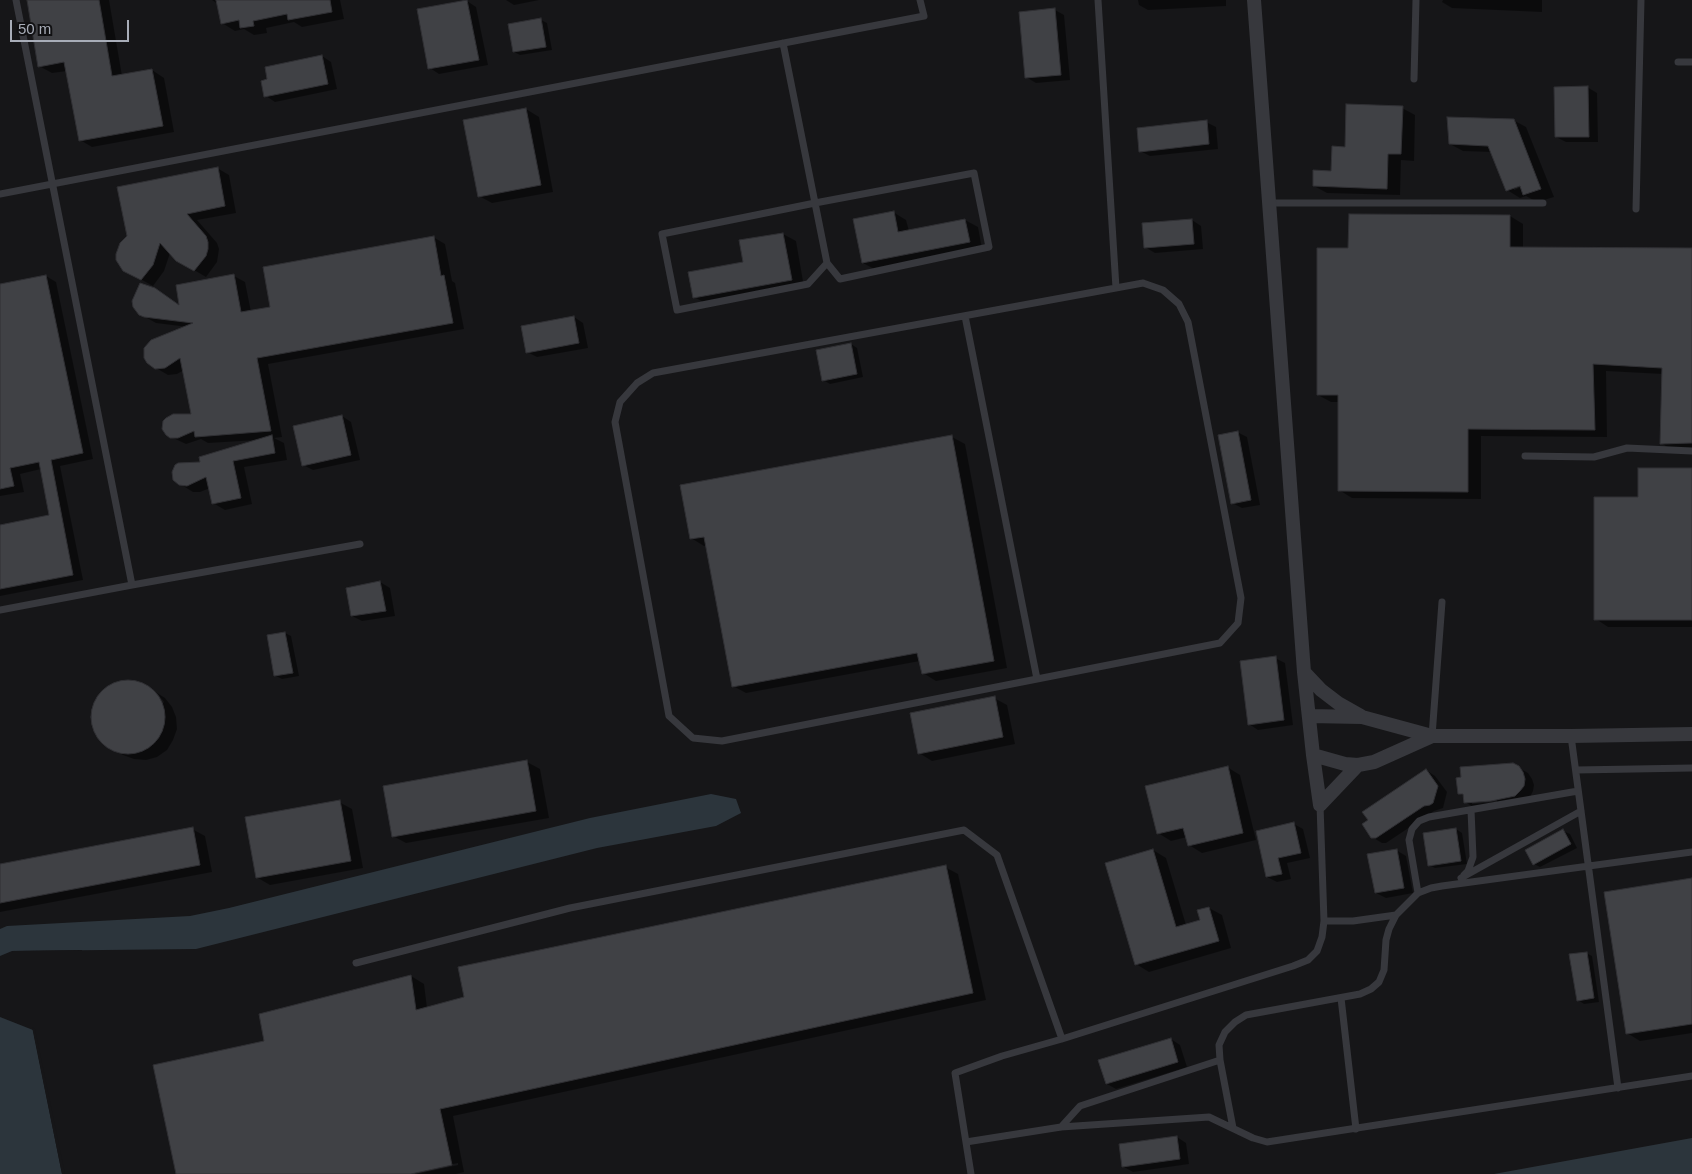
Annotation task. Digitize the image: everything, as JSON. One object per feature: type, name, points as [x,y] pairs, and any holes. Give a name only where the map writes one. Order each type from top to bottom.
[{"type":"street","points":[[1254,0],[1304,672],[1320,805]]},
{"type":"street","points":[[1304,672],[1321,690],[1338,703],[1362,717]]},
{"type":"street","points":[[1309,716],[1362,717],[1432,736],[1692,734]]},
{"type":"street","points":[[1313,755],[1345,764],[1358,765],[1374,762],[1432,736]]},
{"type":"street","points":[[1320,805],[1358,765]]},
{"type":"lane","points":[[16,0],[132,585]]},
{"type":"lane","points":[[0,194],[924,16],[920,0]]},
{"type":"lane","points":[[1098,0],[1116,288]]},
{"type":"lane","points":[[1414,79],[1416,0]]},
{"type":"lane","points":[[1636,209],[1641,0]]},
{"type":"lane","points":[[783,43],[815,203],[827,263],[840,279],[989,247],[974,173],[815,203],[662,234],[677,310],[808,284],[827,263]]},
{"type":"lane","points":[[1678,62],[1692,62]]},
{"type":"lane","points":[[1270,204],[1543,203]]},
{"type":"lane","points":[[1143,283],[1163,290],[1179,304],[1188,322],[1241,598],[1238,623],[1220,643],[722,742],[693,738],[669,716],[615,422],[620,402],[637,383],[653,373],[965,316],[1143,283]]},
{"type":"lane","points":[[965,316],[1037,679]]},
{"type":"lane","points":[[1525,456],[1594,457],[1627,448],[1692,451]]},
{"type":"lane","points":[[0,610],[360,544]]},
{"type":"lane","points":[[1432,736],[1442,602]]},
{"type":"lane","points":[[1571,736],[1618,1088]]},
{"type":"lane","points":[[1576,770],[1692,768]]},
{"type":"lane","points":[[1418,893],[1409,840],[1412,829],[1419,821],[1429,817],[1578,791]]},
{"type":"lane","points":[[971,1174],[955,1073],[1002,1056],[1062,1040],[1293,966],[1308,960],[1317,951],[1322,937],[1324,921],[1320,805]]},
{"type":"lane","points":[[1461,878],[1468,870],[1472,857],[1471,810]]},
{"type":"lane","points":[[1442,886],[1461,878],[1581,811]]},
{"type":"lane","points":[[356,963],[570,908],[964,830],[996,855],[1062,1040]]},
{"type":"lane","points":[[1233,1128],[1220,1060],[1219,1045],[1225,1032],[1235,1022],[1246,1016],[1342,998],[1360,994],[1371,989],[1379,982],[1384,970],[1386,940],[1396,914],[1418,893],[1442,886],[1692,852]]},
{"type":"lane","points":[[1324,921],[1353,921],[1396,914]]},
{"type":"lane","points":[[1342,998],[1356,1129]]},
{"type":"lane","points":[[1062,1127],[1080,1106],[1220,1060]]},
{"type":"lane","points":[[966,1142],[1062,1127],[1209,1117],[1253,1138],[1267,1142],[1692,1076]]},
{"type":"shaded area","points":[[711,794],[736,799],[741,813],[716,826],[597,848],[196,949],[12,951],[0,956],[0,929],[7,926],[190,916],[229,908],[590,818]]},
{"type":"shaded area","points":[[0,1017],[33,1030],[62,1174],[0,1174]]},
{"type":"shaded area","points":[[1692,1138],[1692,1174],[1494,1174]]},
{"type":"pier","points":[[82,950],[82,953],[13,953],[12,951]]},
{"type":"pier","points":[[32,1027],[35,1029],[65,1174],[62,1174]]},
{"type":"building","points":[[27,0],[99,0],[112,76],[152,69],[163,126],[79,141],[64,62],[38,67]]},
{"type":"building","points":[[216,0],[330,0],[332,12],[288,20],[287,14],[253,21],[254,26],[240,28],[239,20],[221,24]]},
{"type":"building","points":[[467,0],[479,60],[428,69],[417,9]]},
{"type":"building","points":[[1055,8],[1061,75],[1025,78],[1019,12]]},
{"type":"building","points":[[541,18],[546,47],[513,52],[508,24]]},
{"type":"building","points":[[322,55],[328,84],[264,97],[261,81],[267,79],[265,67]]},
{"type":"building","points":[[1588,86],[1589,137],[1555,137],[1554,87]]},
{"type":"building","points":[[1346,104],[1403,106],[1401,154],[1388,154],[1387,189],[1313,186],[1313,170],[1331,171],[1332,146],[1345,147]]},
{"type":"building","points":[[526,108],[541,185],[478,197],[463,120]]},
{"type":"building","points":[[1447,117],[1514,119],[1541,189],[1523,195],[1520,186],[1506,191],[1488,146],[1449,144]]},
{"type":"building","points":[[1207,120],[1209,144],[1139,152],[1137,128]]},
{"type":"building","points":[[218,167],[225,206],[187,214],[206,236],[208,242],[206,256],[194,271],[176,261],[160,243],[153,265],[141,280],[123,271],[116,260],[116,254],[120,243],[127,236],[117,187]]},
{"type":"building","points":[[894,211],[898,232],[965,219],[970,242],[862,263],[853,219]]},
{"type":"building","points":[[1349,214],[1510,215],[1510,247],[1692,248],[1692,443],[1660,444],[1662,368],[1593,364],[1595,430],[1468,429],[1468,492],[1338,491],[1338,395],[1317,395],[1317,248],[1348,248]]},
{"type":"building","points":[[1192,219],[1194,244],[1144,248],[1142,223]]},
{"type":"building","points":[[783,233],[792,280],[693,298],[688,272],[743,262],[739,240]]},
{"type":"building","points":[[434,236],[441,276],[444,275],[453,323],[257,358],[271,431],[195,437],[194,431],[178,438],[170,438],[166,435],[162,429],[163,421],[166,418],[173,414],[191,414],[180,358],[165,368],[155,369],[144,358],[144,348],[151,340],[193,323],[139,315],[133,307],[132,301],[140,283],[155,288],[179,305],[176,285],[234,274],[241,312],[270,307],[263,267]]},
{"type":"building","points":[[46,275],[83,453],[51,460],[73,575],[0,589],[0,525],[49,515],[39,462],[10,468],[14,486],[0,489],[0,284]]},
{"type":"building","points":[[574,316],[579,343],[526,353],[521,326]]},
{"type":"building","points":[[851,343],[857,374],[822,381],[816,350]]},
{"type":"building","points":[[342,415],[351,455],[302,466],[293,426]]},
{"type":"building","points":[[1238,431],[1251,500],[1231,504],[1218,435]]},
{"type":"building","points":[[272,435],[275,453],[233,461],[241,498],[212,504],[206,477],[187,486],[179,485],[173,480],[172,472],[178,463],[200,462],[199,457]]},
{"type":"building","points":[[952,435],[994,661],[922,674],[917,653],[732,687],[704,537],[690,539],[680,485]]},
{"type":"building","points":[[1638,468],[1692,468],[1692,620],[1594,620],[1594,497],[1638,497]]},
{"type":"building","points":[[380,581],[386,611],[351,616],[346,588]]},
{"type":"building","points":[[285,632],[293,673],[274,676],[267,635]]},
{"type":"building","points":[[1276,656],[1284,720],[1248,725],[1240,661]]},
{"type":"building","points":[[128,680],[142,683],[154,691],[162,703],[165,717],[162,731],[154,743],[142,751],[128,754],[114,751],[102,743],[94,731],[91,717],[94,703],[102,691],[114,683]]},
{"type":"building","points":[[995,696],[1003,737],[918,754],[910,713]]},
{"type":"building","points":[[527,760],[536,811],[392,837],[383,786]]},
{"type":"building","points":[[1513,763],[1519,766],[1525,779],[1524,786],[1515,796],[1491,801],[1464,803],[1463,794],[1458,794],[1456,778],[1461,777],[1460,767]]},
{"type":"building","points":[[1228,766],[1243,833],[1188,846],[1183,828],[1157,834],[1145,786]]},
{"type":"building","points":[[1426,769],[1438,786],[1433,803],[1424,806],[1376,838],[1371,838],[1362,824],[1368,820],[1362,812]]},
{"type":"building","points":[[340,800],[351,861],[256,878],[245,817]]},
{"type":"building","points":[[1294,822],[1301,853],[1278,858],[1282,874],[1266,877],[1256,831]]},
{"type":"building","points":[[193,827],[200,865],[0,903],[0,864]]},
{"type":"building","points":[[1456,828],[1461,861],[1428,866],[1423,833]]},
{"type":"building","points":[[1563,829],[1571,844],[1533,865],[1525,850]]},
{"type":"building","points":[[1153,849],[1176,927],[1200,920],[1197,910],[1209,907],[1219,941],[1135,965],[1105,863]]},
{"type":"building","points":[[1397,849],[1404,888],[1375,893],[1367,854]]},
{"type":"building","points":[[946,865],[973,993],[440,1109],[452,1165],[411,1174],[176,1174],[153,1065],[264,1041],[259,1014],[411,975],[416,1010],[464,997],[458,967]]},
{"type":"building","points":[[1692,878],[1692,1024],[1626,1034],[1604,892]]},
{"type":"building","points":[[1587,952],[1594,998],[1577,1001],[1569,954]]},
{"type":"building","points":[[1171,1038],[1178,1062],[1106,1084],[1098,1060]]},
{"type":"building","points":[[1177,1136],[1180,1159],[1122,1167],[1119,1144]]}]
